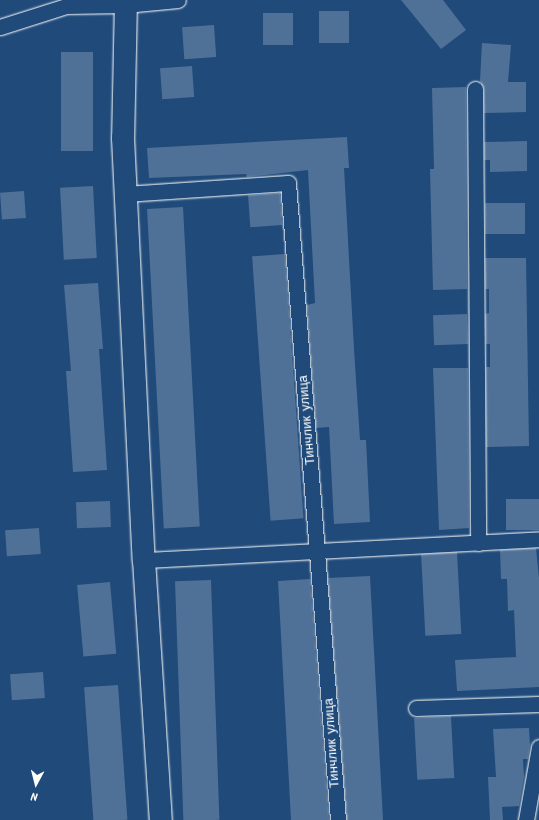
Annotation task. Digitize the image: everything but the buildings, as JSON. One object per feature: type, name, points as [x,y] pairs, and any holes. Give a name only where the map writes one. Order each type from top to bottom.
[{"type":"main road","points":[[125,3],[123,138],[125,194],[144,560],[161,820]]},
{"type":"street","points":[[0,27],[66,6],[178,0]]},
{"type":"street","points":[[475,89],[478,543]]},
{"type":"street","name":"Тинчлик улица","points":[[125,194],[288,183],[319,550],[338,820]]},
{"type":"street","points":[[144,560],[539,539]]},
{"type":"street","points":[[416,708],[539,704]]},
{"type":"street","points":[[526,820],[539,747]]}]
